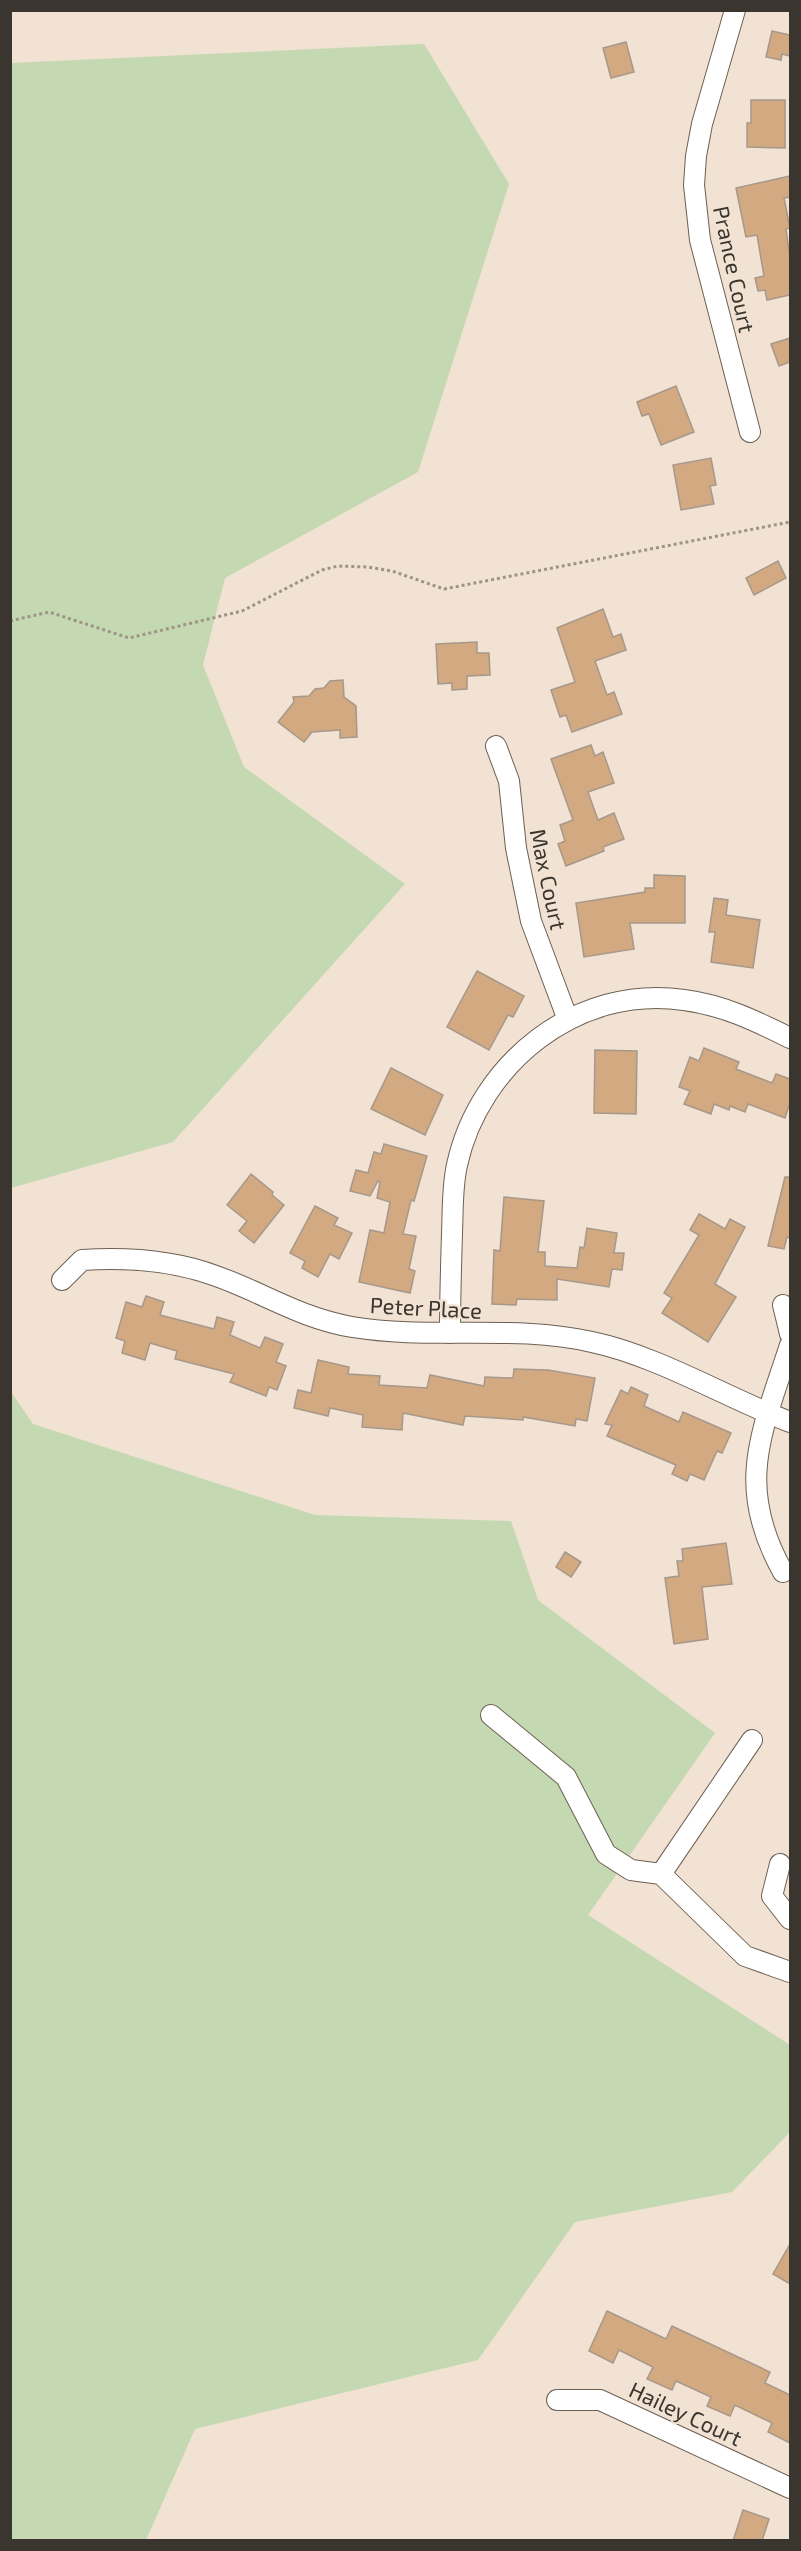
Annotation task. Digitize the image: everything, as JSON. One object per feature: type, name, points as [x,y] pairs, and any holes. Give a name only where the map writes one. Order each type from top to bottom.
[{"type":"street","name":"Prance Court","points":[[735,10],[702,124],[694,185],[700,240],[750,432]]},
{"type":"street","name":"Max Court","points":[[496,746],[509,781],[516,848],[531,921],[568,1020]]},
{"type":"street","points":[[450,1333],[453,1191],[456,1166],[464,1138],[488,1089],[504,1069],[530,1044],[568,1020],[614,1003],[646,999],[683,999],[718,1006],[790,1038]]},
{"type":"street","name":"Peter Place","points":[[62,1280],[82,1260],[148,1260],[183,1266],[217,1276],[280,1305],[352,1327],[392,1331],[553,1335],[593,1342],[632,1353],[790,1422]]},
{"type":"street","points":[[783,1305],[790,1334]]},
{"type":"street","points":[[783,1572],[771,1550],[757,1504],[757,1458],[790,1346]]},
{"type":"street","points":[[491,1715],[566,1777],[606,1854],[631,1870],[662,1874],[745,1956],[790,1972]]},
{"type":"street","points":[[662,1874],[752,1740]]},
{"type":"street","points":[[780,1864],[772,1896],[790,1919]]},
{"type":"street","name":"Hailey Court","points":[[557,2400],[600,2400],[790,2488]]},
{"type":"path","points":[[10,621],[49,612],[129,638],[242,611],[322,570],[338,567],[368,567],[392,571],[444,589],[790,522]]},
{"type":"green space","points":[[424,44],[509,184],[418,472],[225,578],[203,665],[244,767],[405,884],[173,1142],[11,1188],[11,63]]},
{"type":"green space","points":[[10,1390],[33,1424],[315,1515],[511,1521],[538,1600],[715,1733],[588,1915],[790,2045],[790,2132],[732,2192],[575,2222],[478,2360],[195,2429],[146,2540],[11,2540]]},
{"type":"building","points":[[772,31],[790,35],[790,56],[782,54],[781,60],[766,57]]},
{"type":"building","points":[[626,42],[634,72],[611,78],[603,48]]},
{"type":"building","points":[[751,100],[785,100],[785,148],[747,147],[747,123],[751,123]]},
{"type":"building","points":[[790,176],[790,197],[784,198],[790,228],[786,229],[790,258],[790,295],[767,300],[765,290],[758,291],[755,278],[764,276],[757,235],[746,237],[736,188]]},
{"type":"building","points":[[790,338],[790,362],[779,366],[771,344]]},
{"type":"building","points":[[676,386],[694,432],[661,445],[649,414],[642,416],[637,402]]},
{"type":"building","points":[[711,458],[716,485],[710,486],[714,504],[681,510],[673,465]]},
{"type":"building","points":[[778,561],[786,578],[754,595],[746,578]]},
{"type":"building","points":[[603,609],[613,637],[621,634],[626,650],[595,661],[607,695],[614,692],[622,714],[572,732],[566,715],[560,717],[551,690],[575,682],[557,628]]},
{"type":"building","points":[[477,642],[477,653],[489,653],[490,675],[467,676],[467,689],[452,690],[452,683],[438,684],[436,644]]},
{"type":"building","points":[[343,680],[344,697],[356,706],[357,737],[340,738],[340,730],[312,732],[304,742],[278,722],[294,702],[293,697],[309,696],[315,689],[324,688],[330,681]]},
{"type":"building","points":[[591,745],[595,756],[603,752],[614,783],[588,792],[598,820],[614,813],[624,839],[603,847],[604,851],[566,866],[558,844],[565,841],[560,825],[573,820],[551,759]]},
{"type":"building","points":[[654,875],[685,876],[685,923],[630,923],[634,949],[584,957],[576,903],[645,892],[645,888],[654,888]]},
{"type":"building","points":[[714,898],[728,900],[726,915],[760,920],[753,968],[711,962],[715,932],[709,932]]},
{"type":"building","points":[[477,971],[524,996],[513,1017],[508,1015],[489,1050],[447,1027]]},
{"type":"building","points":[[704,1048],[739,1062],[736,1069],[772,1083],[776,1074],[790,1079],[790,1103],[785,1118],[748,1104],[745,1112],[730,1106],[729,1110],[714,1104],[711,1114],[684,1104],[690,1091],[679,1087],[690,1057],[699,1061]]},
{"type":"building","points":[[595,1050],[637,1051],[636,1114],[594,1113]]},
{"type":"building","points":[[391,1068],[443,1095],[425,1135],[371,1109]]},
{"type":"building","points":[[384,1144],[427,1156],[414,1201],[411,1200],[403,1234],[416,1236],[409,1269],[415,1271],[410,1293],[359,1282],[370,1230],[384,1233],[390,1202],[377,1198],[380,1182],[378,1181],[370,1196],[350,1191],[356,1170],[368,1173],[374,1152],[381,1154]]},
{"type":"building","points":[[251,1174],[273,1192],[272,1195],[284,1205],[254,1243],[239,1231],[247,1221],[227,1205]]},
{"type":"building","points":[[785,1177],[790,1177],[790,1238],[787,1237],[784,1249],[768,1246]]},
{"type":"building","points":[[504,1197],[544,1201],[538,1252],[545,1252],[545,1266],[577,1268],[580,1247],[584,1248],[587,1228],[617,1233],[614,1253],[624,1253],[622,1270],[612,1269],[609,1287],[557,1279],[557,1300],[517,1299],[516,1305],[492,1304],[494,1250],[500,1251]]},
{"type":"building","points":[[315,1206],[338,1218],[334,1225],[352,1233],[339,1259],[330,1254],[318,1277],[302,1268],[305,1261],[290,1253]]},
{"type":"building","points":[[699,1214],[725,1229],[730,1219],[745,1227],[715,1284],[736,1297],[708,1342],[662,1313],[672,1298],[664,1293],[699,1235],[690,1230]]},
{"type":"building","points":[[146,1296],[164,1302],[160,1315],[214,1329],[217,1317],[234,1322],[230,1335],[260,1348],[265,1337],[283,1344],[276,1362],[286,1366],[277,1390],[269,1387],[266,1396],[230,1382],[234,1374],[175,1359],[177,1351],[150,1343],[145,1360],[122,1353],[125,1341],[116,1338],[126,1302],[142,1307]]},
{"type":"building","points":[[318,1360],[349,1367],[348,1374],[380,1376],[379,1385],[427,1388],[430,1375],[484,1386],[485,1377],[513,1378],[514,1369],[548,1370],[595,1378],[587,1421],[576,1419],[575,1426],[523,1417],[523,1420],[465,1416],[463,1425],[403,1413],[402,1430],[362,1427],[363,1415],[330,1408],[328,1416],[294,1408],[298,1390],[311,1393]]},
{"type":"building","points":[[631,1387],[648,1395],[644,1406],[679,1422],[683,1412],[731,1433],[722,1453],[717,1451],[704,1480],[690,1474],[687,1481],[672,1474],[676,1465],[607,1436],[612,1425],[605,1424],[621,1390],[628,1394]]},
{"type":"building","points":[[726,1543],[732,1584],[702,1587],[708,1639],[674,1644],[665,1578],[679,1576],[677,1561],[683,1561],[682,1549]]},
{"type":"building","points":[[565,1552],[581,1562],[571,1577],[556,1567]]},
{"type":"building","points":[[790,2244],[790,2284],[773,2274]]},
{"type":"building","points":[[607,2311],[666,2339],[672,2326],[770,2372],[765,2383],[790,2395],[790,2443],[768,2432],[772,2423],[735,2405],[730,2416],[707,2406],[711,2397],[676,2381],[672,2390],[647,2379],[653,2367],[619,2350],[613,2363],[589,2351]]},
{"type":"building","points":[[743,2510],[769,2519],[762,2541],[733,2541]]}]
